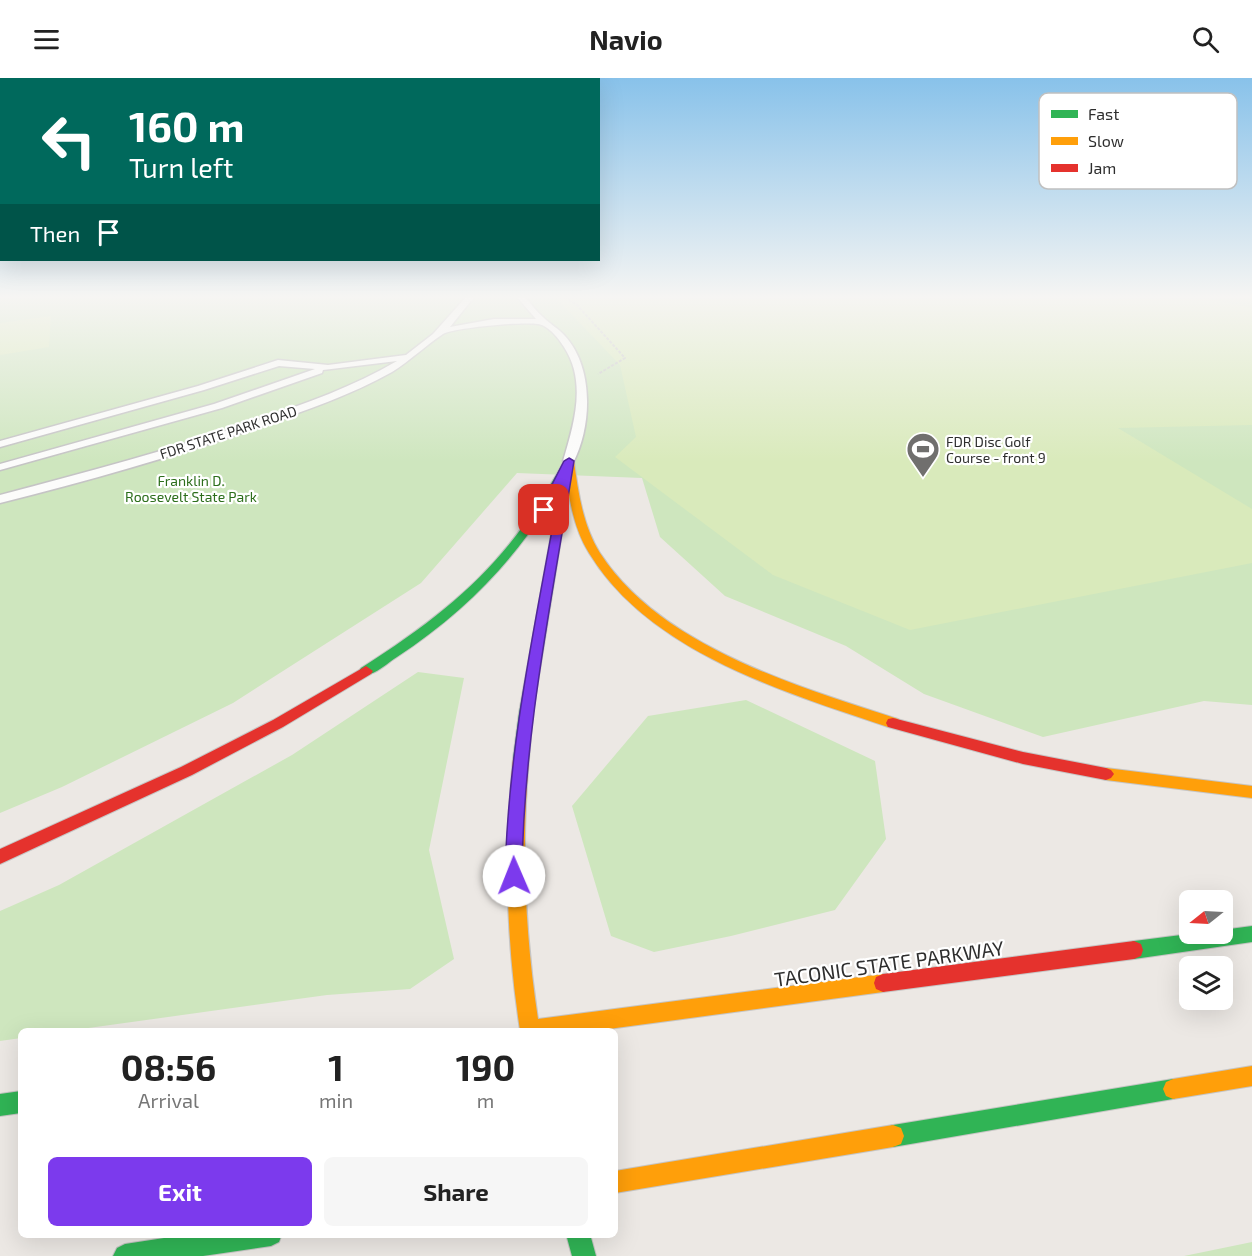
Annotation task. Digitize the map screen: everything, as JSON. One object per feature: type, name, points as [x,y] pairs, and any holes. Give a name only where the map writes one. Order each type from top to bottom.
[{"type":"highway","points":[[569,461],[573,491],[585,536],[600,564],[614,580],[661,621],[742,666],[867,715],[981,748],[1127,778],[1252,792]]},
{"type":"highway","points":[[0,857],[207,761],[318,700],[399,649],[464,599],[512,553],[544,510],[569,461]]},
{"type":"highway","points":[[531,1028],[518,950],[514,899],[515,802],[526,712],[569,461]]},
{"type":"highway","name":"TACONIC STATE PARKWAY","points":[[546,1028],[1252,933]]},
{"type":"highway","points":[[618,1182],[1252,1076]]},
{"type":"highway","points":[[0,1105],[18,1102]]},
{"type":"highway","points":[[125,1256],[244,1238]]},
{"type":"highway","points":[[579,1238],[585,1256]]},
{"type":"lane","name":"FDR STATE PARK ROAD","points":[[0,499],[204,442],[298,409],[369,380],[415,352]]},
{"type":"lane","points":[[569,461],[581,412],[582,384],[572,352]]},
{"type":"lane","points":[[0,444],[201,388],[278,363],[328,368],[355,366],[411,355]]},
{"type":"lane","points":[[355,366],[369,380]]},
{"type":"lane","points":[[0,467],[218,406],[328,368]]},
{"type":"path","points":[[582,384],[625,357],[620,352]]},
{"type":"green space","name":"Franklin D. Roosevelt State Park","points":[[0,352],[1252,352],[1252,705],[1204,701],[1043,737],[924,694],[846,646],[725,596],[660,537],[642,478],[517,473],[421,583],[233,703],[62,787],[0,813]]},
{"type":"green space","points":[[0,352],[19,352],[0,355]]},
{"type":"green space","name":"FDR Disc Golf Course - front 9","points":[[608,352],[1252,352],[1252,425],[1118,428],[1252,509],[1252,563],[910,630],[773,575],[615,457],[636,437],[620,365]]},
{"type":"green space","points":[[418,672],[464,678],[429,850],[454,959],[410,989],[327,995],[88,1028],[18,1028],[18,1038],[0,1041],[0,911],[59,885],[292,755]]},
{"type":"green space","points":[[746,700],[875,761],[886,839],[835,910],[731,936],[654,952],[611,936],[572,806],[648,716]]},
{"type":"green space","points":[[1252,1242],[1252,1256],[1184,1256]]},
{"type":"traffic: fast","points":[[366,671],[429,628],[484,581],[530,527],[569,461]]},
{"type":"traffic: fast","points":[[521,759],[526,713],[564,490]]},
{"type":"traffic: fast","points":[[1134,950],[1252,934]]},
{"type":"traffic: fast","points":[[893,1136],[1173,1089]]},
{"type":"traffic: fast","points":[[0,1105],[18,1102]]},
{"type":"traffic: fast","points":[[125,1256],[244,1238]]},
{"type":"traffic: fast","points":[[579,1238],[584,1256]]},
{"type":"traffic: slow","points":[[569,461],[574,496],[588,542],[618,585],[649,614],[686,639],[770,680],[893,723]]},
{"type":"traffic: slow","points":[[521,759],[516,828],[516,895],[521,962],[530,1028]]},
{"type":"traffic: slow","points":[[1106,774],[1252,792]]},
{"type":"traffic: slow","points":[[547,1028],[883,983]]},
{"type":"traffic: slow","points":[[1173,1089],[1252,1076]]},
{"type":"traffic: slow","points":[[618,1182],[893,1136]]},
{"type":"traffic: jam","points":[[0,857],[233,748],[366,671]]},
{"type":"traffic: jam","points":[[893,723],[1023,758],[1106,774]]},
{"type":"traffic: jam","points":[[883,983],[1134,950]]},
{"type":"place","name":"FDR Disc Golf Course - front 9","points":[[923,478]]},
{"type":"route","points":[[514,876],[515,812],[521,744],[569,461],[544,510]]}]
